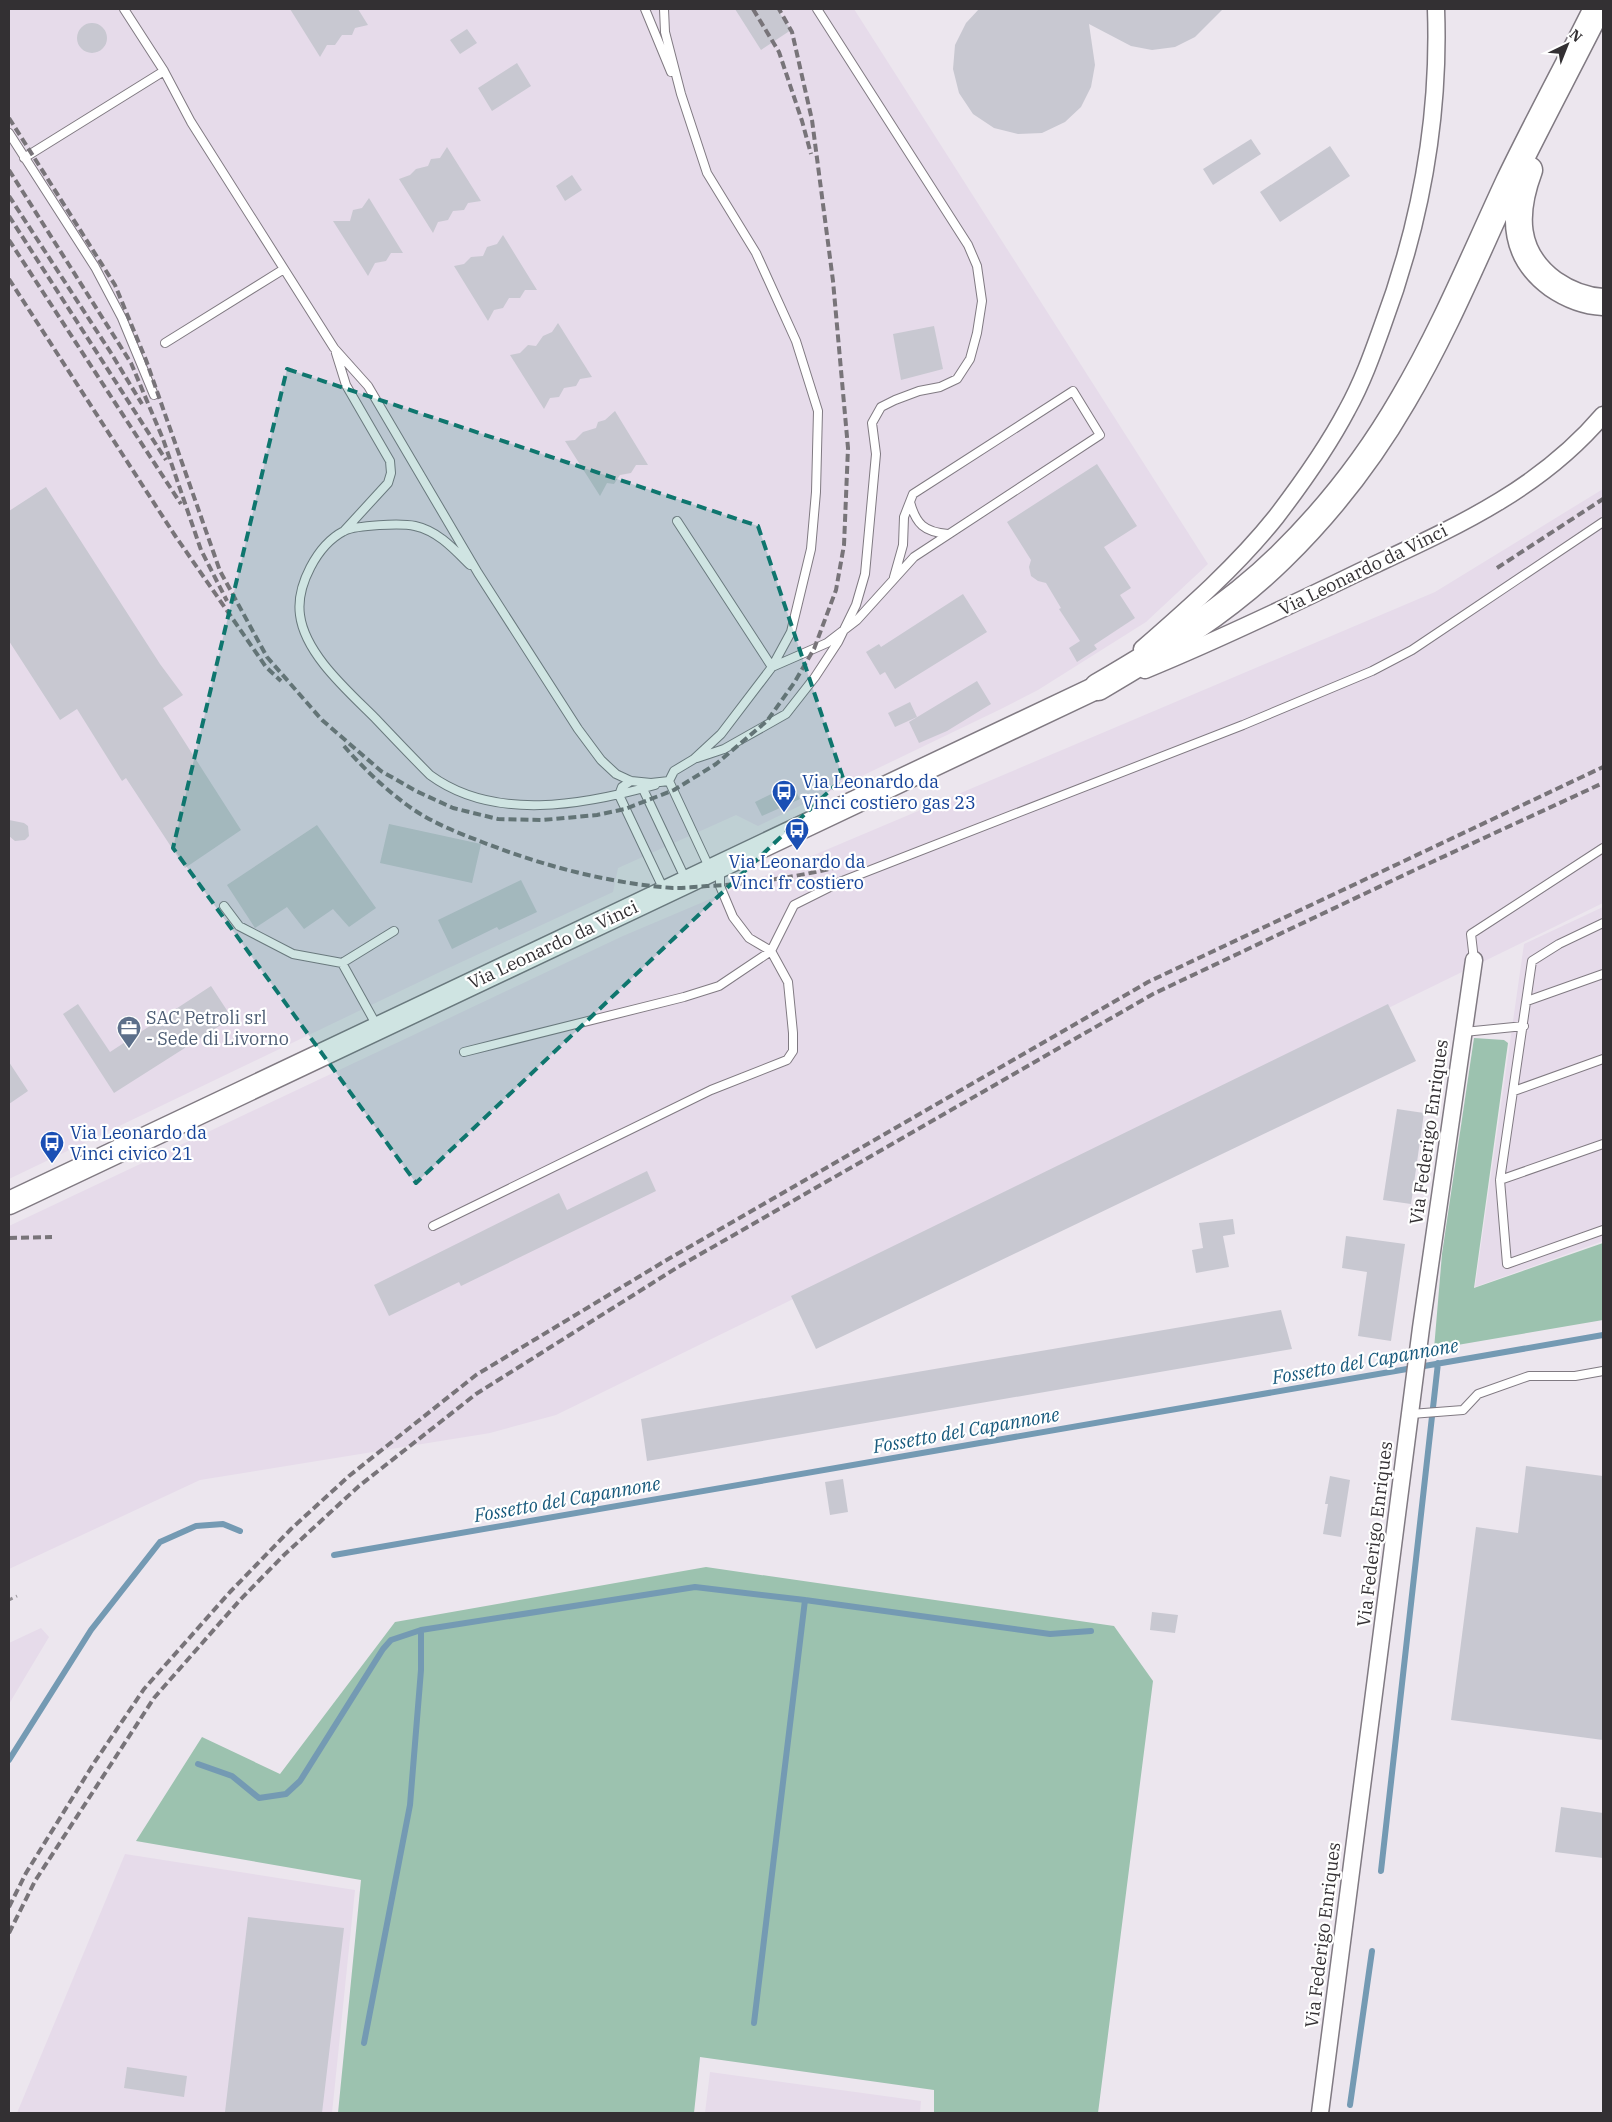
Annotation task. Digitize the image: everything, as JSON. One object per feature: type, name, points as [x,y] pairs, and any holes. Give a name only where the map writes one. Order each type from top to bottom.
[{"type":"highway","points":[[1098,687],[1166,647],[1235,598],[1303,534],[1354,473],[1403,400],[1432,348],[1534,130],[1562,80],[1597,9]]},
{"type":"highway","points":[[1562,80],[1524,184],[1518,214],[1519,229],[1528,258],[1546,279],[1569,294],[1582,299],[1603,302]]},
{"type":"main road","name":"Via Leonardo da Vinci","points":[[9,1203],[1098,687]]},
{"type":"street","name":"Via Leonardo da Vinci","points":[[1098,687],[1173,623],[1230,569],[1275,518],[1322,453],[1347,410],[1364,374],[1393,299],[1406,260],[1417,215],[1430,143],[1436,85],[1436,9]]},
{"type":"street","name":"Via Leonardo da Vinci","points":[[1098,687],[1141,672],[1223,637],[1481,513],[1543,472],[1571,448],[1603,415]]},
{"type":"street","name":"Via Federigo Enriques","points":[[1320,2113],[1416,1409],[1421,1328],[1474,960]]},
{"type":"lane","points":[[124,9],[164,71],[191,122],[334,348],[368,386],[478,573],[578,729],[601,760],[616,774],[644,785],[687,882]]},
{"type":"lane","points":[[645,9],[681,94]]},
{"type":"lane","points":[[664,9],[665,32],[681,94],[707,173],[756,253],[796,341],[818,411],[816,492],[811,549],[791,632],[772,667],[721,734],[694,759],[674,771],[669,781]]},
{"type":"lane","points":[[694,759],[724,749],[786,714],[815,677],[843,631],[856,605],[865,574],[876,454],[872,423],[881,407],[894,400],[919,391],[940,387],[957,379],[970,358],[977,333],[982,301],[977,266],[968,245],[817,9]]},
{"type":"lane","points":[[24,158],[164,71]]},
{"type":"lane","points":[[9,133],[95,267],[122,318],[154,395]]},
{"type":"lane","points":[[166,343],[284,268]]},
{"type":"lane","points":[[334,348],[346,386],[390,461],[391,473],[388,483],[344,531],[317,556],[308,571],[301,592],[300,615],[307,636],[321,660],[430,775],[443,784],[476,797],[512,804],[553,805],[619,795],[644,785],[669,781]]},
{"type":"lane","points":[[772,667],[827,643],[858,620],[894,577],[914,557],[1100,435],[1073,391],[914,494],[904,517],[903,545],[894,577]]},
{"type":"lane","points":[[910,502],[914,516],[924,527],[937,533],[948,534]]},
{"type":"lane","points":[[677,521],[772,667]]},
{"type":"lane","points":[[464,1052],[684,998],[719,986],[771,951],[794,905],[840,882],[1243,725],[1372,671],[1412,650],[1603,522]]},
{"type":"lane","points":[[344,531],[398,523],[416,526],[430,531],[448,543],[478,573]]},
{"type":"lane","points":[[631,780],[622,787],[619,795],[665,892]]},
{"type":"lane","points":[[433,1226],[711,1090],[787,1060],[793,1051],[788,982],[771,951],[749,938],[733,917],[720,886],[716,869],[669,781]]},
{"type":"lane","points":[[1474,960],[1471,934],[1603,848]]},
{"type":"lane","points":[[224,906],[239,926],[293,954],[342,963],[394,931]]},
{"type":"lane","points":[[1603,923],[1559,944],[1532,961],[1500,1180],[1507,1264],[1603,1230]]},
{"type":"lane","points":[[342,963],[378,1028]]},
{"type":"lane","points":[[1527,1001],[1603,974]]},
{"type":"lane","points":[[1464,1032],[1524,1026]]},
{"type":"lane","points":[[1514,1091],[1603,1059]]},
{"type":"lane","points":[[1500,1180],[1603,1144]]},
{"type":"lane","points":[[1416,1409],[1463,1410],[1478,1394],[1529,1376],[1575,1376],[1603,1371]]},
{"type":"path","points":[[9,1600],[17,1596]]},
{"type":"highlighted area","points":[[287,369],[758,526],[843,778],[416,1183],[173,848]]},
{"type":"shaded area","points":[[9,9],[854,9],[1208,564],[1146,622],[1038,690],[1003,708],[758,826],[736,815],[618,868],[613,892],[442,971],[9,1179]]},
{"type":"shaded area","points":[[1603,489],[1603,903],[556,1415],[490,1433],[200,1480],[9,1569],[9,1226],[623,936],[1435,592]]},
{"type":"shaded area","points":[[1603,907],[1603,1241],[1475,1287],[1524,944]]},
{"type":"shaded area","points":[[41,1628],[49,1637],[9,1704],[9,1643]]},
{"type":"shaded area","points":[[125,1854],[355,1890],[332,2113],[17,2113]]},
{"type":"shaded area","points":[[710,2072],[921,2101],[920,2113],[705,2113]]},
{"type":"green space","points":[[1474,1038],[1504,1040],[1508,1043],[1474,1288],[1603,1243],[1603,1320],[1434,1349],[1442,1254]]},
{"type":"green space","points":[[706,1567],[1114,1626],[1153,1681],[1098,2113],[934,2113],[934,2090],[700,2057],[694,2113],[338,2113],[361,1880],[136,1841],[202,1737],[280,1774],[395,1622]]},
{"type":"building","points":[[290,9],[358,9],[368,25],[355,28],[352,35],[342,35],[335,45],[327,45],[320,57]]},
{"type":"building","points":[[735,9],[777,9],[791,30],[761,50]]},
{"type":"building","points":[[979,9],[1223,9],[1195,37],[1175,47],[1152,50],[1131,46],[1089,24],[1095,65],[1091,87],[1081,107],[1065,122],[1042,133],[1018,134],[994,128],[973,114],[959,93],[953,69],[955,45],[966,23]]},
{"type":"building","points":[[92,23],[102,28],[107,38],[102,48],[92,53],[82,48],[77,38],[82,28]]},
{"type":"building","points":[[467,29],[477,43],[460,54],[450,40]]},
{"type":"building","points":[[517,63],[531,86],[492,111],[478,88]]},
{"type":"building","points":[[1251,139],[1261,154],[1213,185],[1203,169]]},
{"type":"building","points":[[1330,146],[1350,176],[1280,222],[1260,192]]},
{"type":"building","points":[[447,147],[481,201],[468,203],[464,210],[453,211],[448,220],[438,222],[433,233],[399,179],[410,175],[416,169],[428,166],[431,159],[440,158]]},
{"type":"building","points":[[572,175],[582,190],[565,201],[556,186]]},
{"type":"building","points":[[369,198],[403,253],[391,253],[386,261],[375,263],[368,276],[333,221],[350,221],[353,210],[362,208]]},
{"type":"building","points":[[503,235],[537,290],[525,290],[520,298],[509,298],[503,308],[494,310],[488,321],[454,266],[464,264],[471,257],[483,256],[487,247],[497,244]]},
{"type":"building","points":[[558,323],[592,377],[580,379],[576,386],[564,388],[559,397],[550,398],[544,409],[510,355],[520,353],[528,345],[536,346],[543,336],[552,332]]},
{"type":"building","points":[[934,326],[943,369],[901,380],[893,334]]},
{"type":"building","points":[[615,411],[648,465],[636,465],[631,473],[620,475],[614,484],[607,483],[600,496],[565,441],[575,440],[583,432],[596,428],[598,422],[605,420]]},
{"type":"building","points":[[1097,464],[1137,526],[1104,547],[1131,588],[1120,595],[1135,618],[1094,645],[1097,649],[1077,662],[1069,648],[1080,641],[1059,609],[1061,608],[1046,583],[1038,581],[1031,576],[1029,567],[1031,560],[1007,522]]},
{"type":"building","points":[[46,487],[160,664],[183,695],[163,708],[241,830],[185,868],[126,778],[122,781],[77,709],[60,720],[9,641],[9,511]]},
{"type":"building","points":[[963,594],[987,632],[895,689],[885,672],[880,675],[866,652],[879,644],[881,647]]},
{"type":"building","points":[[977,681],[991,704],[947,731],[919,743],[909,722]]},
{"type":"building","points":[[910,702],[917,717],[895,727],[888,713]]},
{"type":"building","points":[[792,784],[800,799],[762,816],[755,802]]},
{"type":"building","points":[[9,820],[24,823],[28,826],[29,836],[25,840],[15,841],[9,836]]},
{"type":"building","points":[[389,824],[481,844],[472,883],[380,863]]},
{"type":"building","points":[[317,825],[376,908],[349,927],[333,909],[304,929],[287,907],[255,928],[227,885]]},
{"type":"building","points":[[521,880],[537,912],[499,930],[497,927],[452,949],[438,920]]},
{"type":"building","points":[[211,986],[232,1018],[114,1093],[63,1014],[78,1004],[110,1052]]},
{"type":"building","points":[[1388,1004],[1416,1061],[816,1349],[791,1296]]},
{"type":"building","points":[[9,1062],[28,1091],[9,1104]]},
{"type":"building","points":[[1397,1109],[1424,1113],[1411,1204],[1383,1200]]},
{"type":"building","points":[[647,1171],[656,1191],[461,1286],[459,1282],[389,1316],[374,1285],[559,1193],[567,1210]]},
{"type":"building","points":[[1233,1219],[1235,1234],[1223,1236],[1229,1267],[1196,1273],[1192,1250],[1203,1248],[1199,1223]]},
{"type":"building","points":[[1346,1236],[1405,1244],[1391,1341],[1358,1336],[1367,1272],[1342,1268]]},
{"type":"building","points":[[1281,1310],[1292,1349],[647,1461],[641,1419]]},
{"type":"building","points":[[1526,1466],[1603,1476],[1603,1740],[1451,1720],[1476,1527],[1518,1533]]},
{"type":"building","points":[[1330,1476],[1350,1480],[1341,1537],[1323,1534],[1328,1504],[1325,1504]]},
{"type":"building","points":[[843,1479],[848,1512],[830,1515],[825,1482]]},
{"type":"building","points":[[1152,1612],[1178,1615],[1175,1633],[1150,1630]]},
{"type":"building","points":[[1561,1807],[1603,1813],[1603,1858],[1555,1852]]},
{"type":"building","points":[[248,1917],[344,1928],[322,2113],[225,2112]]},
{"type":"building","points":[[127,2067],[187,2076],[184,2097],[124,2088]]},
{"type":"waterway","name":"Fossetto del Capannone","points":[[334,1555],[1603,1335]]},
{"type":"waterway","points":[[1381,1871],[1438,1363]]},
{"type":"waterway","points":[[9,1760],[91,1630],[160,1542],[196,1526],[223,1524],[240,1531]]},
{"type":"waterway","points":[[198,1764],[232,1776],[259,1798],[286,1794],[300,1781],[383,1649],[391,1640],[421,1630],[695,1587],[805,1600],[1050,1634],[1091,1631]]},
{"type":"waterway","points":[[754,2023],[805,1600]]},
{"type":"waterway","points":[[364,2043],[410,1805],[421,1670],[421,1630]]},
{"type":"waterway","points":[[1350,2105],[1372,1951]]},
{"type":"railway","points":[[753,9],[779,52],[811,154]]},
{"type":"railway","points":[[9,118],[115,285],[146,360],[220,571],[267,657],[322,720],[381,771],[416,791],[453,808],[498,819],[543,820],[597,815],[625,809],[674,790],[716,764],[767,721],[794,683],[814,649],[836,590],[844,545],[848,448],[833,281],[812,120],[792,32],[779,9]]},
{"type":"railway","points":[[9,170],[131,363],[163,439],[201,550],[227,601]]},
{"type":"railway","points":[[9,196],[142,404]]},
{"type":"railway","points":[[9,216],[166,460]]},
{"type":"railway","points":[[9,240],[181,504]]},
{"type":"railway","points":[[9,279],[174,534],[266,667],[281,681]]},
{"type":"railway","points":[[1497,568],[1603,499]]},
{"type":"railway","points":[[344,746],[382,785],[407,805],[434,822],[505,851],[552,866],[600,878],[648,886],[677,888],[757,882],[838,867]]},
{"type":"railway","points":[[9,1907],[26,1873],[94,1763],[144,1689],[230,1592],[291,1529],[349,1476],[476,1375],[670,1258],[1148,982],[1603,767]]},
{"type":"railway","points":[[9,1933],[35,1881],[154,1698],[240,1600],[284,1555],[359,1486],[476,1394],[678,1267],[1153,994],[1603,783]]},
{"type":"railway","points":[[9,1238],[52,1237]]},
{"type":"place","name":"Via Leonardo da Vinci costiero gas 23","points":[[784,813]]},
{"type":"place","name":"Via Leonardo da Vinci fr costiero","points":[[797,851]]},
{"type":"place","name":"SAC Petroli srl - Sede di Livorno","points":[[129,1049]]},
{"type":"place","name":"Via Leonardo da Vinci civico 21","points":[[52,1164]]}]
